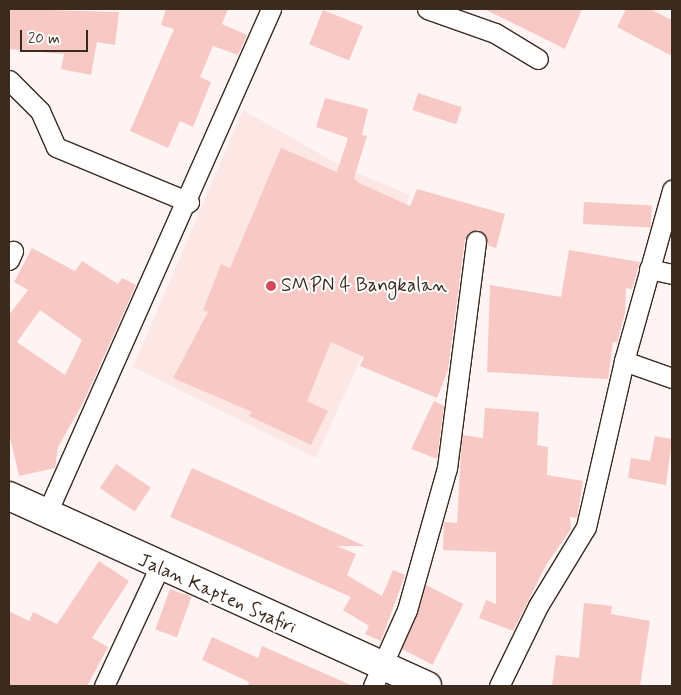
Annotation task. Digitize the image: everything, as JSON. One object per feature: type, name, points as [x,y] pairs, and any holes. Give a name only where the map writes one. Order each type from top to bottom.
[{"type":"highway","name":"Jalan Kapten Syafiri","points":[[9,496],[377,676],[427,686]]},
{"type":"street","points":[[46,515],[189,202],[271,9]]},
{"type":"street","points":[[427,9],[495,33],[538,59]]},
{"type":"street","points":[[9,80],[40,111],[56,146],[189,202]]},
{"type":"street","points":[[499,686],[538,606],[586,527],[624,361],[672,190]]},
{"type":"street","points":[[377,676],[414,589],[447,468],[476,241]]},
{"type":"street","points":[[649,270],[672,274]]},
{"type":"street","points":[[624,361],[672,378]]},
{"type":"street","points":[[104,686],[158,568]]},
{"type":"shaded area","name":"SMPN 4 Bangkalan","points":[[243,110],[343,167],[410,195],[388,256],[375,327],[316,458],[133,367]]},
{"type":"building","points":[[9,9],[119,12],[115,45],[97,42],[91,75],[61,69],[64,54],[9,49]]},
{"type":"building","points":[[166,9],[228,9],[222,24],[247,35],[238,55],[213,46],[200,77],[211,82],[193,127],[180,121],[168,148],[130,131],[174,29],[161,25]]},
{"type":"building","points":[[484,9],[582,9],[565,49]]},
{"type":"building","points":[[626,9],[650,9],[672,20],[672,56],[617,27]]},
{"type":"building","points":[[323,10],[363,26],[349,60],[309,44]]},
{"type":"building","points":[[418,93],[462,107],[456,124],[412,110]]},
{"type":"building","name":"SMPN 4 Bangkalan","points":[[325,98],[368,109],[362,135],[367,136],[354,178],[359,183],[410,206],[417,189],[505,214],[496,248],[487,245],[486,236],[478,230],[465,239],[448,370],[437,398],[360,366],[364,357],[331,342],[307,401],[328,411],[311,445],[249,416],[252,412],[173,378],[208,312],[203,310],[221,264],[230,268],[281,148],[337,172],[348,138],[316,127]]},
{"type":"building","points":[[584,202],[652,206],[651,228],[583,224]]},
{"type":"building","points":[[32,248],[75,271],[82,261],[118,284],[122,278],[136,285],[83,403],[58,447],[55,468],[19,476],[9,433],[9,315],[28,290],[14,282]],"holes":[[[40,310],[82,340],[65,375],[17,342]]]},
{"type":"building","points":[[569,250],[640,262],[632,289],[626,288],[625,313],[617,343],[613,342],[608,379],[487,372],[490,285],[561,297]]},
{"type":"building","points":[[434,401],[444,406],[437,459],[411,449]]},
{"type":"building","points":[[485,408],[539,412],[537,445],[548,447],[547,475],[583,481],[577,518],[570,517],[571,529],[546,565],[513,631],[479,618],[486,600],[496,604],[496,552],[443,550],[444,522],[457,523],[462,435],[483,438]]},
{"type":"building","points":[[655,436],[672,439],[666,485],[628,478],[631,458],[650,461]]},
{"type":"building","points":[[116,464],[151,487],[135,512],[100,488]]},
{"type":"building","points":[[192,468],[365,546],[337,546],[356,554],[347,575],[382,596],[393,570],[405,575],[381,641],[365,634],[369,626],[343,610],[351,597],[170,517]]},
{"type":"building","points":[[99,561],[129,581],[92,638],[108,647],[87,686],[9,686],[9,611],[29,621],[33,612],[57,624]]},
{"type":"building","points":[[426,585],[463,604],[433,665],[395,646]]},
{"type":"building","points":[[170,589],[192,597],[177,637],[155,629]]},
{"type":"building","points":[[584,603],[612,606],[611,614],[650,621],[640,686],[552,686],[556,655],[579,658]]},
{"type":"building","points":[[212,637],[258,658],[262,646],[353,686],[248,686],[249,682],[202,660]]},
{"type":"place","name":"SMPN 4 Bangkalan","points":[[271,286]]}]
